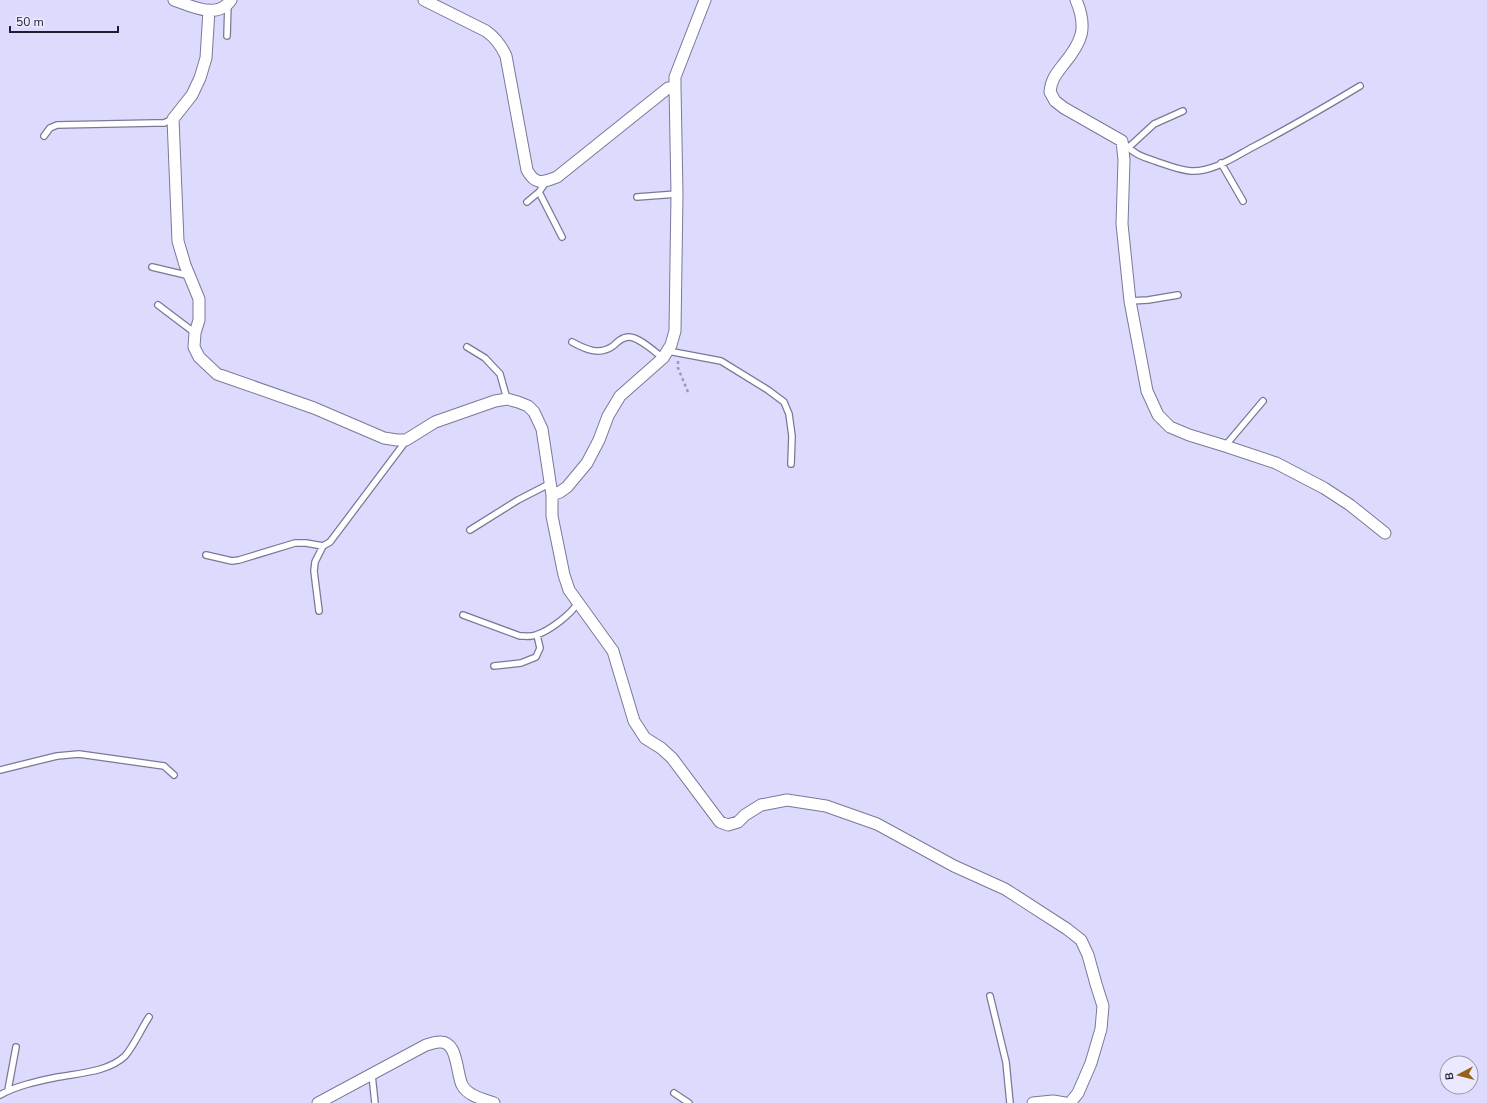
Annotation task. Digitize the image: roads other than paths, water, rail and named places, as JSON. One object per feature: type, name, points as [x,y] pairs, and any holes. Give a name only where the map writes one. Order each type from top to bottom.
[{"type":"street","points":[[174,0],[204,11],[223,8],[230,2]]},
{"type":"street","points":[[424,0],[486,32],[495,38],[501,46],[506,56],[527,170],[532,178],[538,182],[547,182],[557,177],[668,88],[674,87]]},
{"type":"street","points":[[552,495],[567,487],[587,464],[599,440],[608,416],[620,396],[670,354],[675,331],[677,194],[674,87],[675,77],[705,0]]},
{"type":"street","points":[[1076,0],[1082,20],[1082,34],[1078,44],[1054,77],[1050,92],[1055,101],[1064,108],[1125,145],[1122,224],[1130,301],[1147,391],[1158,415],[1170,427],[1189,435],[1276,463],[1324,488],[1385,533]]},
{"type":"street","points":[[209,10],[206,58],[200,78],[192,94],[173,119],[178,241],[184,265],[199,299],[199,320],[195,333],[194,347],[198,358],[217,374],[314,408],[384,438],[406,440],[435,422],[495,401],[507,399],[528,406],[534,412],[542,429],[551,483],[552,516],[564,575],[569,590],[613,651],[634,721],[645,738],[661,748],[672,758],[720,822],[728,825],[738,822],[745,814],[762,805],[787,800],[826,806],[877,824],[954,866],[1005,888],[1081,940],[1088,955],[1103,1006],[1101,1029],[1091,1063],[1078,1093],[1070,1103]]},
{"type":"street","points":[[318,1103],[426,1045],[439,1042],[446,1043],[451,1047],[462,1085],[468,1092],[476,1097],[494,1103]]},
{"type":"street","points":[[1033,1103],[1053,1101],[1065,1103]]},
{"type":"lane","points":[[227,36],[230,2]]},
{"type":"lane","points":[[1183,111],[1154,124],[1125,145],[1138,155],[1173,168],[1191,171],[1205,169],[1221,163],[1299,123],[1360,86]]},
{"type":"lane","points":[[44,136],[50,128],[57,125],[155,124],[164,123],[173,119]]},
{"type":"lane","points":[[1221,163],[1243,201]]},
{"type":"lane","points":[[527,202],[539,192],[547,182]]},
{"type":"lane","points":[[539,192],[562,237]]},
{"type":"lane","points":[[637,197],[677,194]]},
{"type":"lane","points":[[152,267],[190,276]]},
{"type":"lane","points":[[1130,301],[1148,300],[1178,295]]},
{"type":"lane","points":[[158,305],[195,333]]},
{"type":"lane","points":[[572,342],[587,350],[599,352],[611,347],[619,340],[628,337],[635,338],[670,354],[721,361],[768,390],[784,402],[789,414],[792,436],[791,464]]},
{"type":"lane","points":[[467,346],[485,358],[500,374],[507,399]]},
{"type":"lane","points":[[1225,446],[1263,401]]},
{"type":"lane","points":[[319,611],[314,571],[315,562],[323,546],[330,542],[406,440]]},
{"type":"lane","points":[[470,530],[518,500],[551,483]]},
{"type":"lane","points":[[206,555],[239,560],[295,543],[302,542],[323,546]]},
{"type":"lane","points":[[463,615],[520,636],[529,637],[537,635],[555,625],[576,606],[578,602]]},
{"type":"lane","points":[[494,666],[521,663],[536,657],[540,648],[537,635]]},
{"type":"lane","points":[[0,770],[57,756],[79,754],[164,766],[174,775]]},
{"type":"lane","points":[[990,996],[1006,1062],[1010,1103]]},
{"type":"lane","points":[[0,1095],[8,1090],[31,1083],[85,1073],[110,1065],[124,1056],[131,1048],[140,1029],[149,1017]]},
{"type":"lane","points":[[8,1090],[16,1047]]},
{"type":"lane","points":[[372,1074],[374,1103]]},
{"type":"lane","points":[[674,1093],[689,1103]]}]
